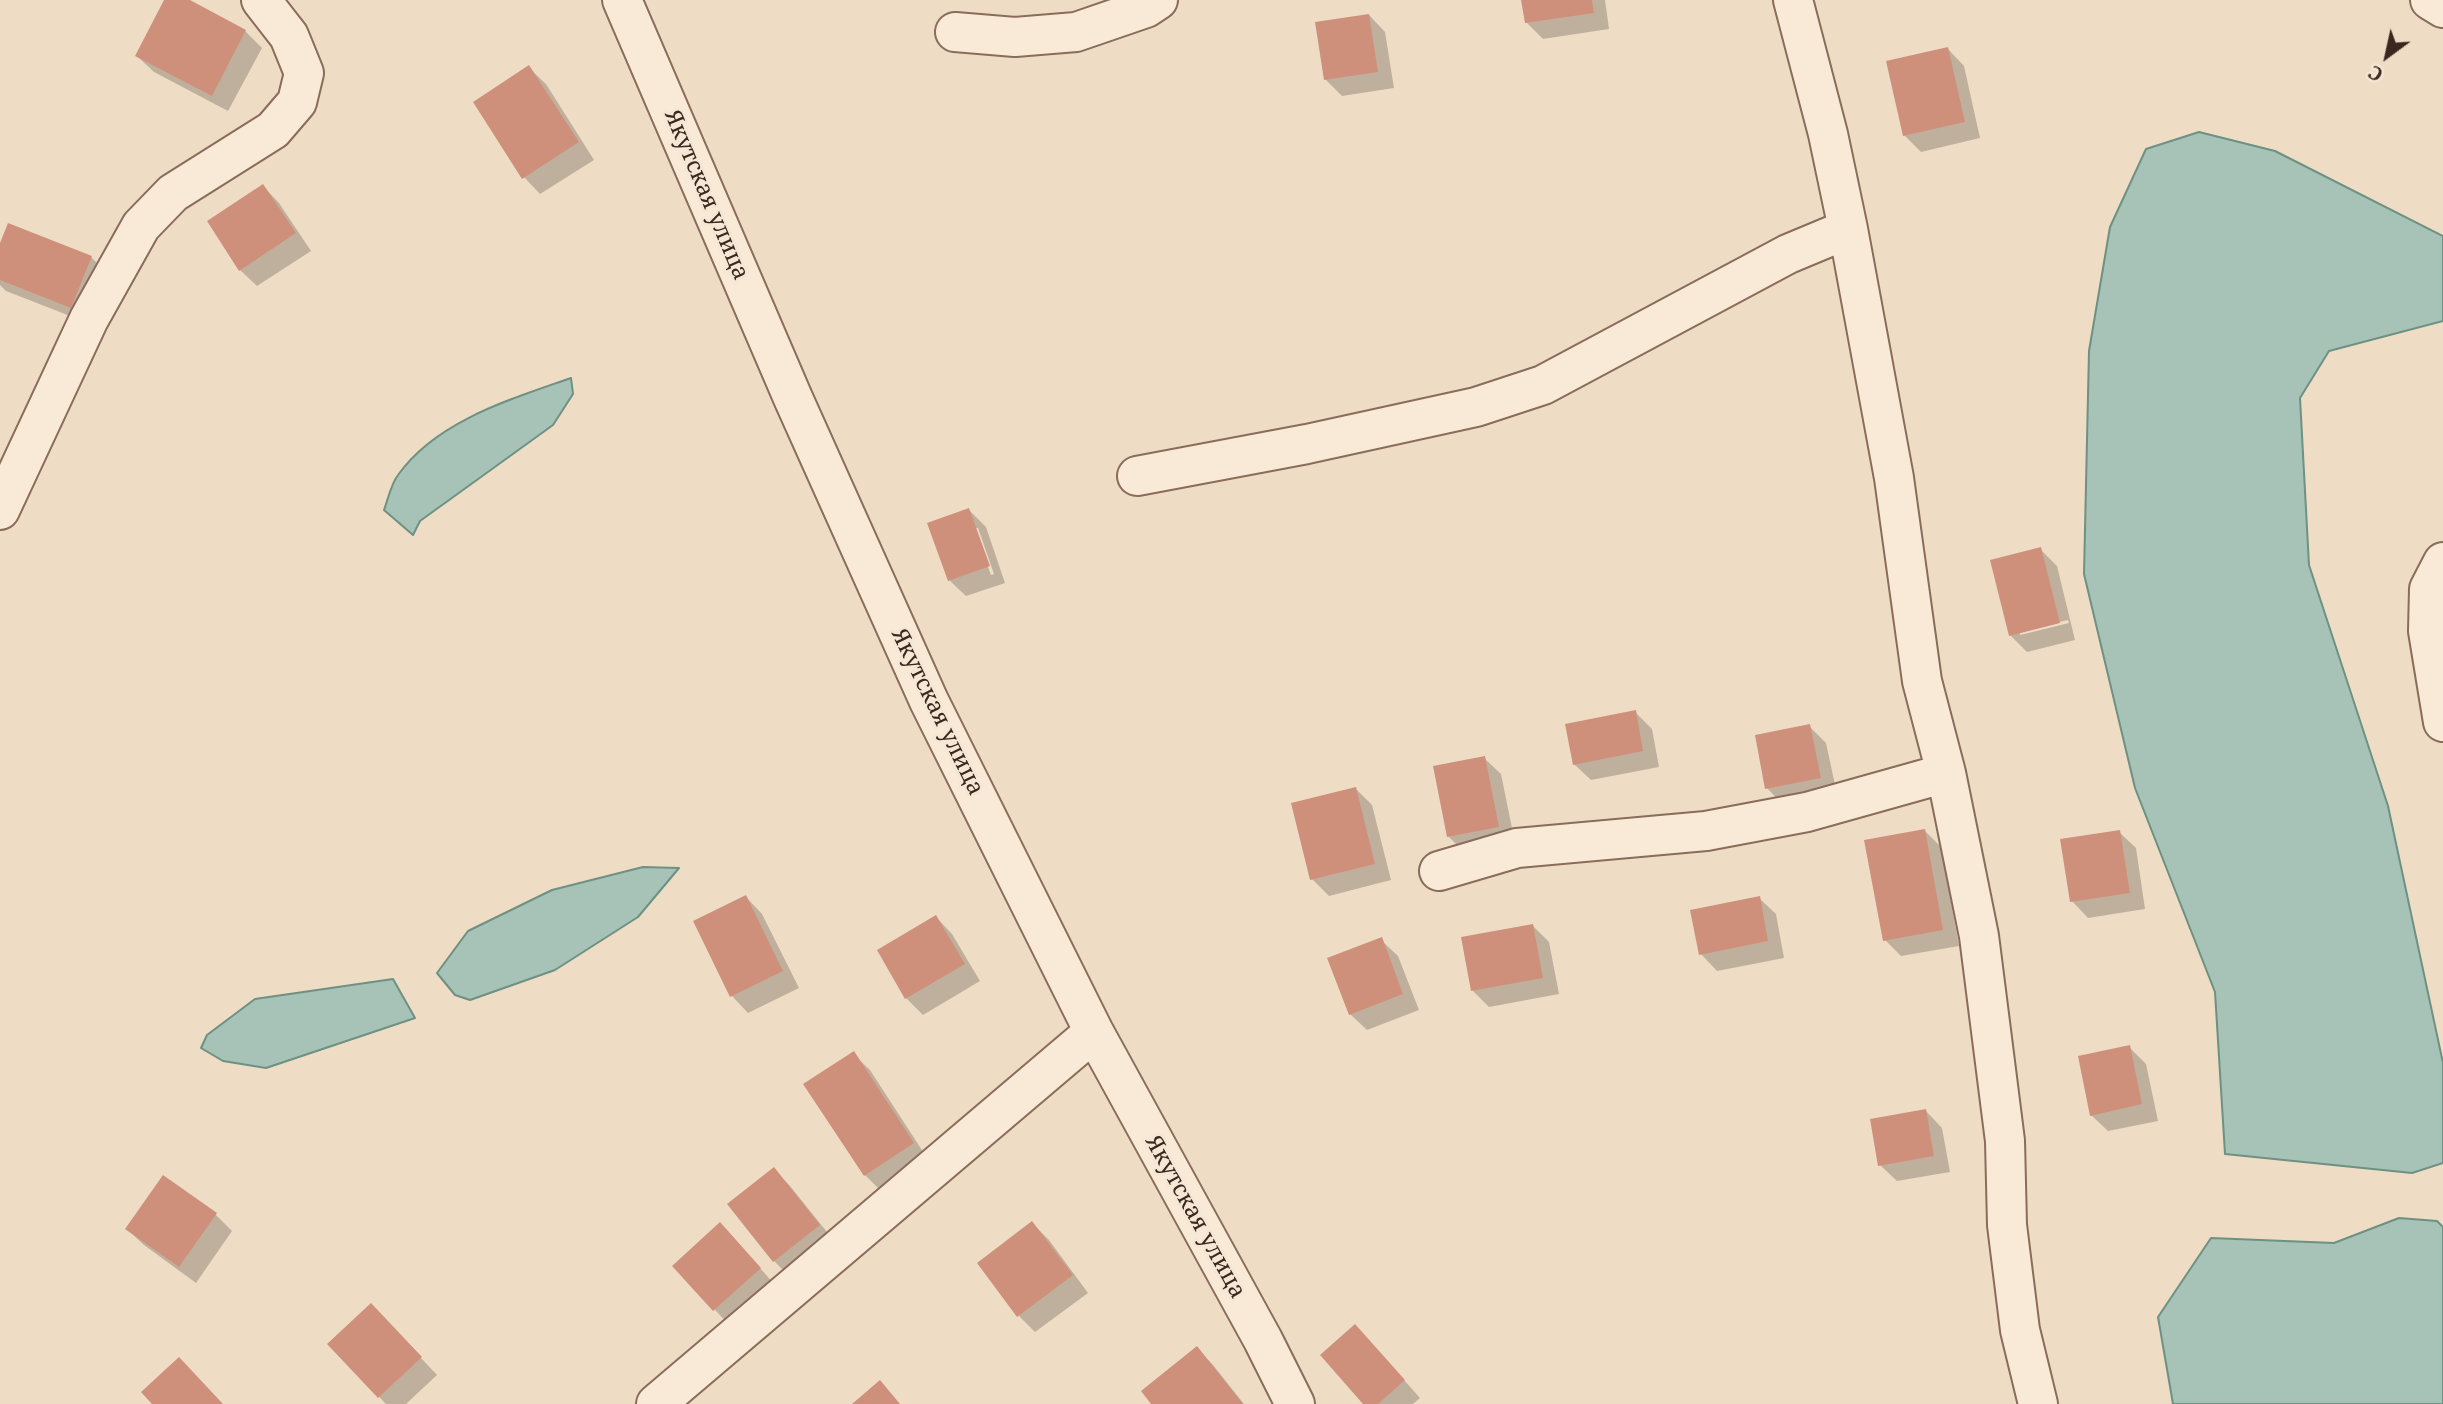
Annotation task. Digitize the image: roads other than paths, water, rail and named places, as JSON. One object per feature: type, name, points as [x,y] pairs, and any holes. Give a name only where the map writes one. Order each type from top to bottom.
[{"type":"street","points":[[0,510],[89,318],[141,226],[173,193],[274,130],[297,102],[304,73],[289,36],[261,0]]},
{"type":"street","name":"Якутская улица","points":[[622,0],[793,398],[929,701],[1094,1032],[1256,1328],[1294,1404]]},
{"type":"street","points":[[955,32],[1015,37],[1076,32],[1146,8],[1158,0]]},
{"type":"street","points":[[1793,0],[1828,134],[1848,229],[1894,478],[1922,681],[1946,773],[1979,936],[2005,1141],[2007,1225],[2020,1331],[2038,1404]]},
{"type":"street","points":[[2430,0],[2443,8]]},
{"type":"street","points":[[1137,475],[1307,444],[1463,410],[1543,385],[1788,254],[1848,229]]},
{"type":"street","points":[[2443,562],[2429,589],[2428,631],[2443,722]]},
{"type":"street","points":[[1439,871],[1517,848],[1706,831],[1807,812],[1946,773]]},
{"type":"street","points":[[656,1404],[1094,1032]]}]
